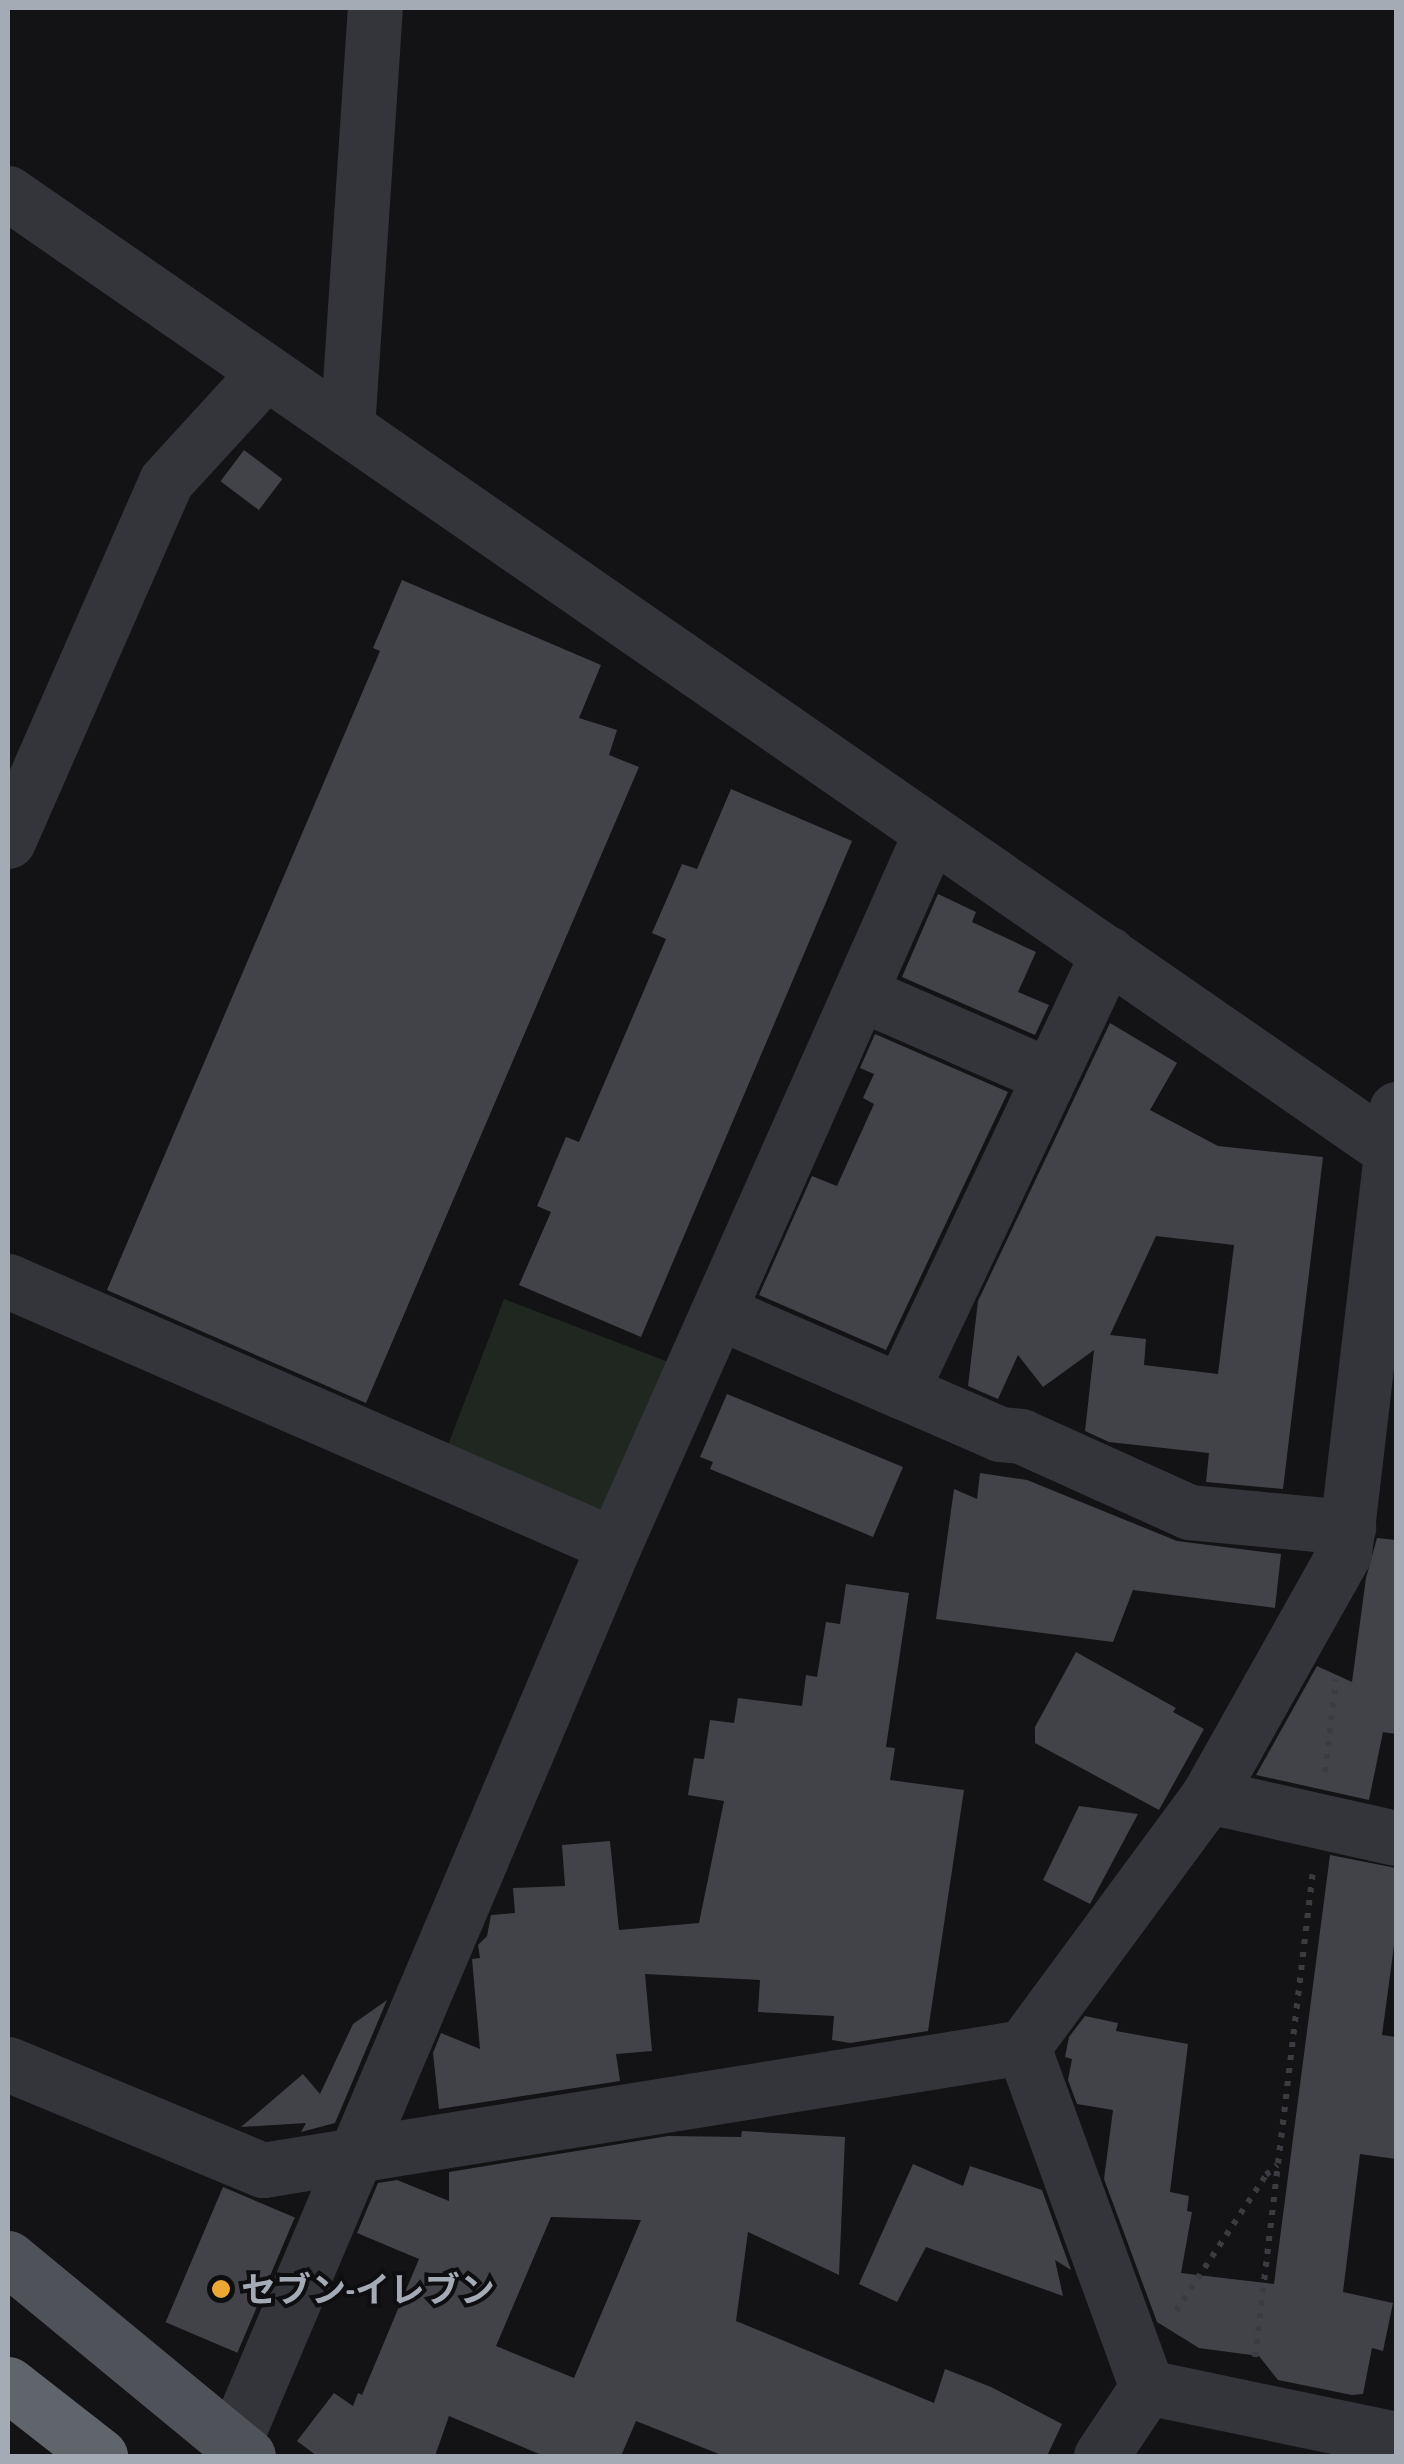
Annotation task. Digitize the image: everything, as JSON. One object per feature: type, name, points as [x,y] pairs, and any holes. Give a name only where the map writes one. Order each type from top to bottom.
[{"type":"highway","points":[[8,2384],[100,2456]]},
{"type":"main road","points":[[8,2258],[241,2450]]},
{"type":"street","points":[[347,428],[375,8]]},
{"type":"street","points":[[8,193],[1108,954],[1395,1138],[1344,1554],[1208,1796],[1022,2047],[263,2170],[8,2064]]},
{"type":"street","points":[[8,840],[166,482],[266,372]]},
{"type":"street","points":[[241,2450],[356,2153],[614,1545],[931,832]]},
{"type":"street","points":[[902,1391],[1108,954]]},
{"type":"street","points":[[860,993],[1050,1076]]},
{"type":"street","points":[[8,1281],[614,1545]]},
{"type":"street","points":[[720,1312],[1000,1434],[1021,1436],[1190,1512],[1348,1528]]},
{"type":"street","points":[[1208,1796],[1396,1838]]},
{"type":"street","points":[[1022,2047],[1143,2376],[1101,2456]]},
{"type":"street","points":[[1143,2376],[1249,2408],[1302,2439],[1396,2436]]},
{"type":"path","points":[[1143,2376],[1266,2175],[1278,2164],[1249,2408]]},
{"type":"shaded area","points":[[504,1299],[673,1364],[613,1519],[445,1454]]},
{"type":"building","points":[[244,450],[282,479],[259,510],[221,481]]},
{"type":"building","points":[[402,580],[601,665],[579,718],[617,730],[609,755],[639,767],[366,1403],[107,1290],[380,651],[373,648]]},
{"type":"building","points":[[731,789],[852,841],[641,1337],[519,1285],[551,1212],[537,1206],[566,1137],[579,1142],[666,939],[652,933],[682,864],[697,869]]},
{"type":"building","points":[[938,894],[976,912],[972,922],[1036,952],[1018,992],[1049,1005],[1035,1035],[902,977]]},
{"type":"building","points":[[1110,1023],[1177,1063],[1150,1110],[1218,1146],[1323,1157],[1283,1489],[1206,1482],[1209,1453],[1109,1442],[1085,1431],[1094,1350],[1043,1387],[1018,1355],[998,1399],[968,1386],[978,1301]],"holes":[[[1156,1236],[1234,1245],[1218,1374],[1144,1365],[1146,1339],[1110,1335]]]},
{"type":"building","points":[[875,1034],[1008,1092],[886,1350],[759,1295],[812,1176],[837,1186],[874,1104],[863,1098],[874,1074],[860,1068]]},
{"type":"building","points":[[727,1394],[903,1467],[873,1537],[710,1469],[713,1462],[700,1457]]},
{"type":"building","points":[[980,1473],[1027,1480],[1177,1541],[1281,1554],[1275,1608],[1133,1590],[1113,1642],[936,1619],[954,1489],[977,1499]]},
{"type":"building","points":[[1377,1538],[1396,1540],[1396,1734],[1383,1732],[1369,1800],[1256,1775],[1317,1666],[1352,1682],[1366,1578]]},
{"type":"building","points":[[846,1584],[909,1593],[886,1747],[895,1748],[890,1780],[964,1790],[928,2031],[850,2043],[832,2040],[834,2016],[758,2012],[760,1980],[645,1974],[652,2051],[616,2054],[620,2081],[439,2109],[433,2053],[441,2033],[480,2049],[472,1959],[480,1958],[478,1945],[487,1936],[491,1915],[515,1913],[513,1888],[565,1886],[562,1845],[610,1841],[619,1930],[699,1923],[724,1801],[688,1795],[694,1758],[704,1759],[710,1720],[734,1723],[738,1698],[802,1706],[806,1675],[817,1677],[826,1622],[840,1624]]},
{"type":"building","points":[[1076,1652],[1176,1708],[1173,1712],[1204,1729],[1159,1810],[1035,1743],[1035,1727]]},
{"type":"building","points":[[1079,1806],[1138,1814],[1090,1904],[1043,1880]]},
{"type":"building","points":[[1330,1855],[1396,1868],[1396,1931],[1382,2035],[1396,2037],[1396,2159],[1360,2154],[1343,2292],[1393,2303],[1383,2351],[1372,2348],[1363,2394],[1352,2395],[1278,2380],[1259,2356],[1199,2348],[1157,2322],[1104,2179],[1113,2110],[1077,2104],[1068,2080],[1072,2059],[1065,2057],[1069,2037],[1085,2016],[1118,2023],[1116,2031],[1188,2044],[1170,2192],[1189,2196],[1187,2211],[1192,2212],[1181,2273],[1274,2284]]},
{"type":"building","points":[[387,2000],[335,2123],[301,2132],[306,2123],[241,2127],[303,2074],[320,2094],[353,2024]]},
{"type":"building","points":[[742,2131],[845,2137],[839,2275],[748,2232],[736,2321],[934,2403],[945,2369],[991,2387],[1062,2424],[1047,2456],[724,2456],[636,2421],[621,2456],[544,2456],[449,2416],[435,2456],[317,2456],[297,2441],[334,2393],[353,2406],[358,2393],[362,2395],[419,2259],[357,2233],[378,2183],[397,2180],[449,2201],[449,2172],[668,2136],[741,2137]],"holes":[[[551,2217],[641,2220],[574,2378],[496,2346]]]},
{"type":"building","points":[[913,2164],[963,2186],[970,2166],[1042,2190],[1071,2270],[1055,2260],[1063,2296],[926,2247],[897,2302],[859,2284]]},
{"type":"building","points":[[223,2187],[295,2217],[237,2353],[166,2322]]},
{"type":"place","name":"セブン-イレブン","points":[[221,2289]]}]
